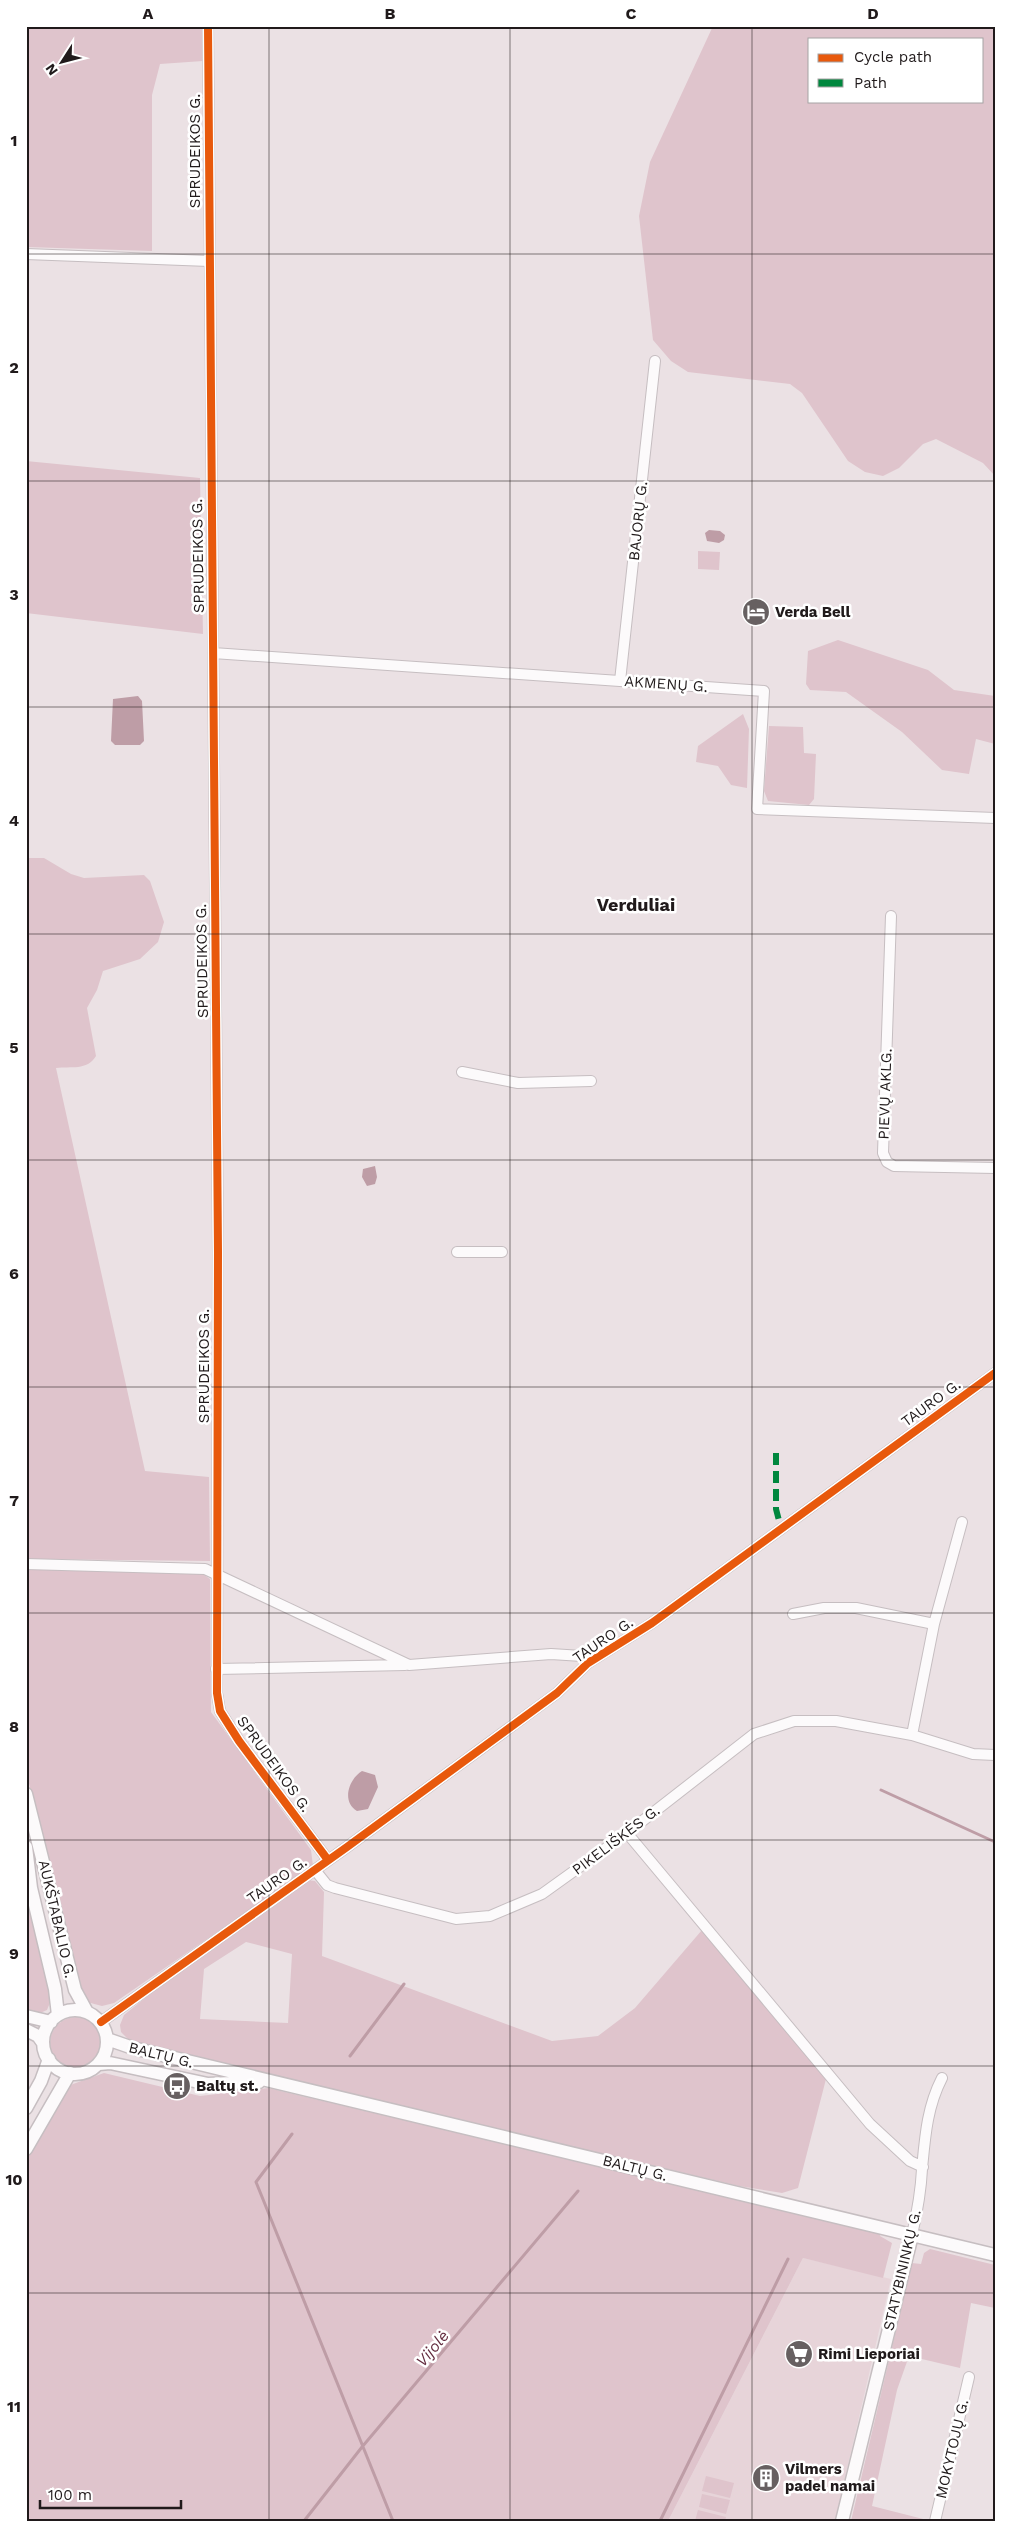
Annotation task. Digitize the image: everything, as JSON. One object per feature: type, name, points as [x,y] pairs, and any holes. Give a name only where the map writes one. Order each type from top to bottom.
[{"type":"main road","name":"AUKŠTABALIO G.","points":[[26,1794],[75,1990],[87,2012]]},
{"type":"main road","name":"AUKŠTABALIO G.","points":[[26,1847],[31,1888],[55,1988],[54,2019]]},
{"type":"main road","points":[[26,2016],[54,2019],[77,2010],[87,2012],[101,2022],[107,2039],[104,2056],[99,2064],[90,2070],[70,2074],[54,2066],[38,2036],[26,2030]]},
{"type":"main road","points":[[43,2043],[44,2035],[54,2019]]},
{"type":"main road","name":"BALTŲ G.","points":[[107,2039],[133,2048],[995,2254]]},
{"type":"main road","points":[[26,2108],[41,2081],[49,2059]]},
{"type":"main road","name":"BALTŲ G.","points":[[99,2064],[110,2063],[208,2084],[274,2082]]},
{"type":"main road","points":[[26,2149],[70,2074]]},
{"type":"main road","name":"STATYBININKŲ G.","points":[[842,2521],[912,2235]]},
{"type":"street","name":"SPRUDEIKOS G.","points":[[208,26],[218,1252],[218,1574],[216,1669],[220,1711],[239,1741],[328,1860]]},
{"type":"street","points":[[26,254],[209,261]]},
{"type":"street","name":"BAJORŲ G.","points":[[620,681],[654,361]]},
{"type":"street","name":"AKMENŲ G.","points":[[213,652],[764,691],[757,810],[995,818]]},
{"type":"street","name":"PIEVŲ AKLG.","points":[[891,916],[883,1153],[887,1162],[894,1166],[995,1168]]},
{"type":"street","points":[[462,1072],[518,1083],[591,1081]]},
{"type":"street","points":[[457,1252],[502,1252]]},
{"type":"street","name":"TAURO G.","points":[[101,2022],[315,1870],[557,1693],[588,1663],[652,1623],[995,1373]]},
{"type":"street","points":[[912,1735],[934,1624],[962,1522]]},
{"type":"street","points":[[26,1564],[205,1569],[408,1665]]},
{"type":"street","points":[[793,1614],[824,1608],[856,1608],[934,1624]]},
{"type":"street","points":[[216,1669],[408,1665],[551,1654],[582,1656],[588,1663]]},
{"type":"street","name":"PIKELIŠKĖS G.","points":[[315,1870],[328,1885],[336,1888],[456,1919],[490,1916],[542,1894],[627,1833],[754,1734],[794,1721],[836,1721],[912,1735],[973,1754],[995,1755]]},
{"type":"street","points":[[627,1833],[870,2124],[910,2161],[923,2166]]},
{"type":"street","name":"STATYBININKŲ G.","points":[[912,2235],[923,2166],[924,2134],[935,2091],[942,2078]]},
{"type":"street","name":"MOKYTOJŲ G.","points":[[936,2521],[969,2377]]},
{"type":"shaded area","points":[[26,26],[203,26],[203,61],[160,64],[152,95],[152,251],[26,247]]},
{"type":"shaded area","points":[[713,26],[995,26],[995,476],[983,463],[936,439],[923,444],[899,468],[883,476],[865,472],[848,461],[802,393],[790,384],[688,372],[671,361],[653,340],[639,216],[650,162]]},
{"type":"shaded area","points":[[26,461],[200,478],[203,634],[26,613]]},
{"type":"shaded area","points":[[709,530],[720,531],[725,535],[724,540],[719,543],[707,541],[705,533]]},
{"type":"shaded area","points":[[698,551],[720,552],[719,570],[698,569]]},
{"type":"shaded area","points":[[838,640],[928,670],[954,690],[995,696],[995,744],[976,739],[969,774],[942,770],[902,732],[846,692],[810,690],[806,684],[808,651]]},
{"type":"shaded area","points":[[138,696],[142,701],[144,741],[140,745],[115,745],[111,741],[113,699]]},
{"type":"shaded area","points":[[743,714],[749,729],[747,788],[731,785],[718,766],[696,762],[698,746]]},
{"type":"shaded area","points":[[769,726],[803,727],[804,753],[816,754],[814,799],[809,805],[768,801],[764,791]]},
{"type":"shaded area","points":[[26,858],[44,858],[71,874],[84,878],[144,875],[150,881],[164,922],[158,942],[140,959],[103,971],[97,990],[87,1008],[96,1056],[92,1061],[83,1066],[56,1068],[145,1471],[209,1477],[210,1561],[26,1559]]},
{"type":"shaded area","points":[[375,1166],[377,1177],[375,1184],[367,1186],[362,1177],[363,1169]]},
{"type":"shaded area","points":[[26,1569],[200,1572],[210,1579],[211,1712],[311,1850],[313,1866],[114,2003],[102,2006],[87,2002],[76,1980],[26,1771]]},
{"type":"shaded area","points":[[362,1771],[375,1775],[378,1787],[368,1809],[357,1811],[349,1802],[348,1796],[353,1779]]},
{"type":"shaded area","points":[[307,1880],[315,1881],[324,1892],[322,1956],[552,2041],[598,2036],[635,2008],[702,1930],[826,2079],[798,2188],[782,2193],[739,2186],[131,2042],[121,2032],[120,2025],[124,2015],[171,1977]],"holes":[[[246,1942],[292,1954],[288,2023],[200,2019],[204,1969]]]},
{"type":"shaded area","points":[[26,1886],[29,1907],[51,2000],[47,2010],[40,2013],[26,2011]]},
{"type":"shaded area","points":[[76,2017],[86,2019],[94,2025],[100,2033],[102,2043],[100,2053],[94,2061],[86,2067],[76,2069],[66,2067],[58,2061],[52,2053],[50,2043],[52,2033],[58,2025],[66,2019]]},
{"type":"shaded area","points":[[104,2073],[200,2096],[268,2088],[881,2233],[880,2236],[892,2243],[883,2278],[803,2258],[668,2521],[26,2521],[26,2155],[67,2088]]},
{"type":"shaded area","points":[[930,2249],[995,2265],[995,2308],[971,2303],[960,2368],[909,2356],[897,2390],[872,2506],[931,2521],[851,2521],[912,2263],[921,2264],[924,2253]]},
{"type":"shaded area","points":[[803,2258],[891,2279],[835,2521],[668,2521]]},
{"type":"shaded area","points":[[706,2476],[734,2483],[730,2498],[702,2491]]},
{"type":"shaded area","points":[[702,2494],[730,2500],[726,2514],[699,2507]]},
{"type":"shaded area","points":[[698,2510],[726,2517],[725,2521],[695,2521]]},
{"type":"waterway","points":[[881,1790],[995,1842]]},
{"type":"waterway","points":[[350,2056],[404,1984]]},
{"type":"waterway","points":[[292,2134],[256,2182],[393,2521]]},
{"type":"waterway","name":"Vijolė","points":[[304,2521],[362,2447],[578,2191]]},
{"type":"waterway","points":[[660,2521],[788,2259]]},
{"type":"marked path","points":[[776,1453],[776,1509],[781,1528]]},
{"type":"cycle path","points":[[208,26],[218,1252],[217,1693],[220,1711],[239,1741],[328,1860]]},
{"type":"cycle path","points":[[101,2022],[347,1847],[557,1693],[588,1663],[652,1623],[995,1373]]},
{"type":"place","name":"Verda Bell","points":[[756,612]]},
{"type":"place","name":"Baltų st.","points":[[177,2086]]},
{"type":"place","name":"Rimi Lieporiai","points":[[799,2354]]},
{"type":"place","name":"Vilmers padel namai","points":[[766,2478]]},
{"type":"district","name":"Verduliai","points":[[636,905]]}]
